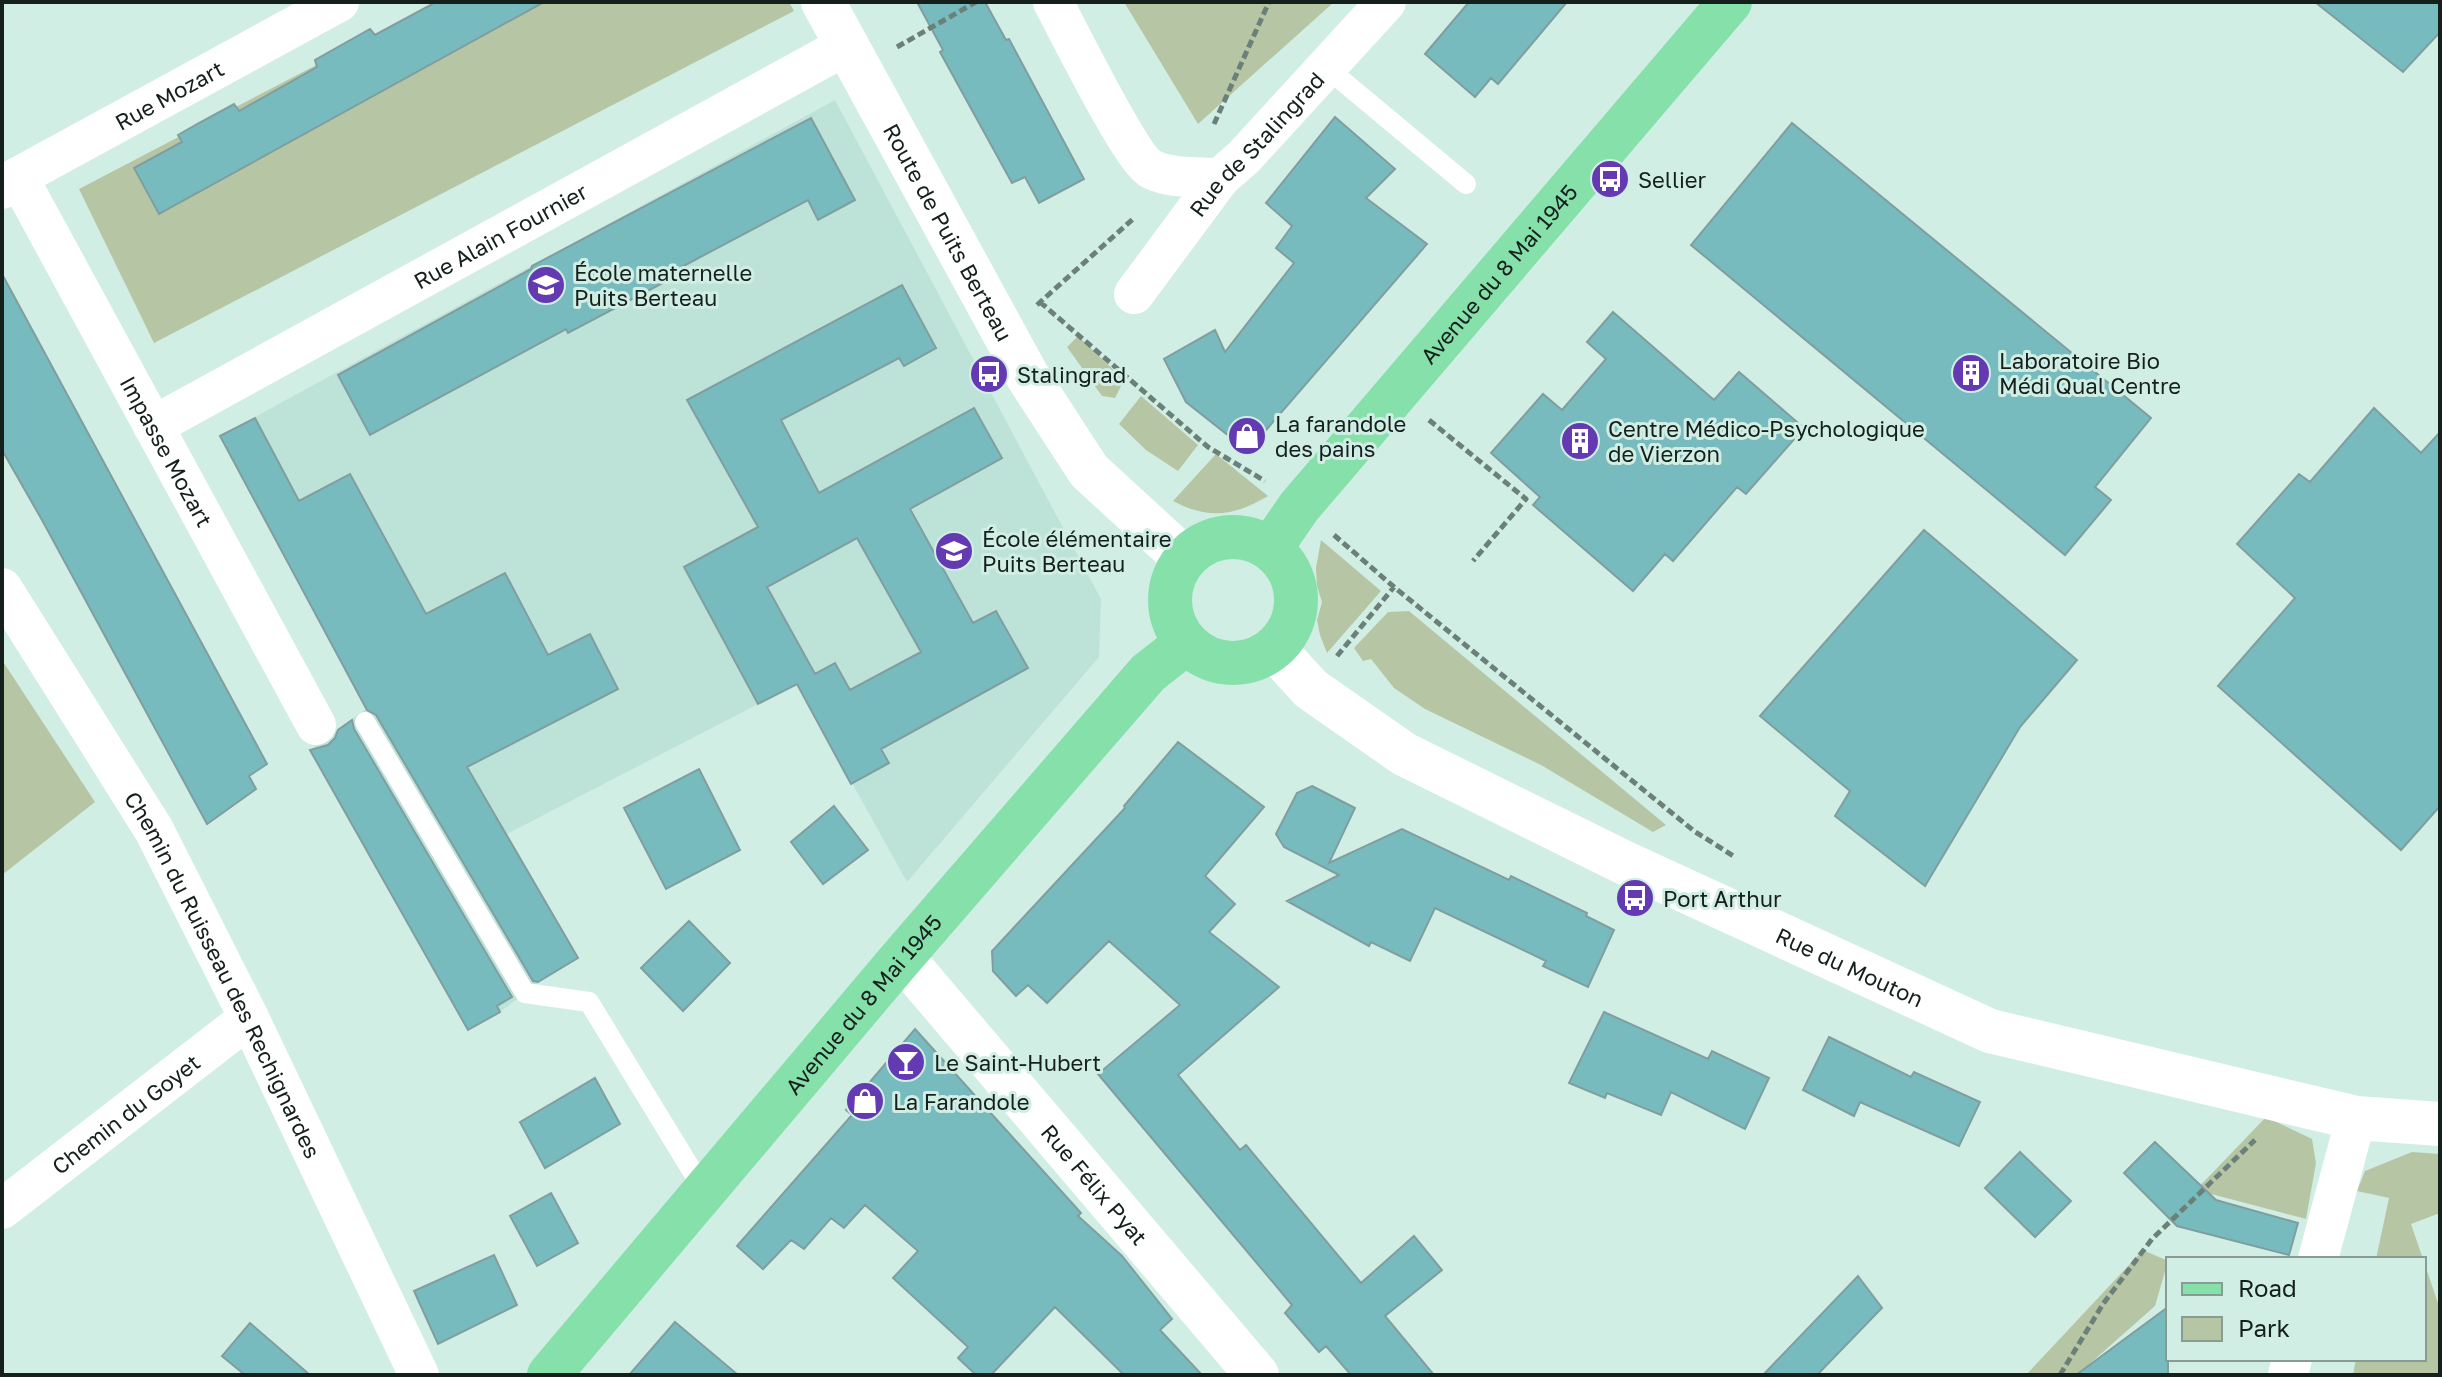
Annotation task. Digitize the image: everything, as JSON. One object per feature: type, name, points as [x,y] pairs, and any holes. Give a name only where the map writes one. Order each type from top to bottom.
[{"type":"main road","name":"Avenue du 8 Mai 1945","points":[[1270,549],[1299,507],[1730,2]]},
{"type":"main road","points":[[1235,537],[1254,540],[1270,549],[1284,562],[1293,579],[1297,598],[1287,635],[1274,649],[1258,659],[1239,663],[1219,662],[1201,655],[1186,643],[1173,619],[1170,592],[1175,575],[1185,559],[1199,547],[1216,539],[1235,537]]},
{"type":"main road","name":"Avenue du 8 Mai 1945","points":[[549,1375],[902,957],[1148,673],[1186,643]]},
{"type":"street","name":"Rue Mozart","points":[[10,183],[339,2]]},
{"type":"street","name":"Route de Puits Berteau","points":[[823,2],[1011,348],[1089,471],[1185,559]]},
{"type":"street","points":[[1053,2],[1130,145],[1150,169],[1181,177],[1220,178]]},
{"type":"street","name":"Rue de Stalingrad","points":[[1134,294],[1220,178],[1244,157],[1386,2]]},
{"type":"street","name":"Rue Alain Fournier","points":[[153,426],[853,57]]},
{"type":"street","name":"Impasse Mozart","points":[[10,183],[153,426],[316,725]]},
{"type":"street","name":"Chemin du Ruisseau des Rechignardes","points":[[2,588],[154,830],[249,1018],[419,1375]]},
{"type":"street","name":"Rue du Mouton","points":[[1274,649],[1311,689],[1404,754],[1625,863],[1990,1031],[2356,1118],[2440,1124]]},
{"type":"street","name":"Rue Félix Pyat","points":[[902,957],[1257,1375]]},
{"type":"street","name":"Chemin du Goyet","points":[[2,1209],[249,1018]]},
{"type":"street","points":[[2319,1257],[2356,1118]]},
{"type":"lane","points":[[1327,68],[1466,184]]},
{"type":"lane","points":[[365,722],[525,993],[589,1002],[705,1192]]},
{"type":"path","points":[[853,57],[976,2]]},
{"type":"path","points":[[1040,302],[1208,447],[1268,483]]},
{"type":"path","points":[[1396,393],[1526,499],[1473,561]]},
{"type":"path","points":[[1324,526],[1394,587],[1694,831],[1735,857]]},
{"type":"path","points":[[1331,663],[1394,587]]},
{"type":"path","points":[[2060,1375],[2103,1304],[2152,1239],[2292,1103]]},
{"type":"shaded area","points":[[835,100],[1101,599],[1099,657],[907,882],[797,684],[507,834],[578,958],[500,1012],[468,1030],[310,750],[367,708],[220,436]]},
{"type":"green space","points":[[437,2],[789,2],[794,11],[154,343],[79,189]]},
{"type":"green space","points":[[1124,2],[1334,2],[1198,124]]},
{"type":"green space","points":[[1078,336],[1124,380],[1115,398],[1102,396],[1067,347]]},
{"type":"green space","points":[[1141,396],[1198,445],[1178,471],[1146,450],[1119,424]]},
{"type":"green space","points":[[1216,454],[1268,496],[1244,508],[1221,513],[1198,511],[1173,501]]},
{"type":"green space","points":[[1321,540],[1381,591],[1327,653],[1317,620],[1322,602],[1316,568]]},
{"type":"green space","points":[[1409,611],[1666,825],[1653,832],[1541,765],[1425,709],[1394,688],[1371,659],[1363,661],[1354,648],[1388,612]]},
{"type":"green space","points":[[2,660],[95,802],[2,875]]},
{"type":"green space","points":[[2266,1117],[2312,1139],[2316,1163],[2306,1219],[2196,1190]]},
{"type":"green space","points":[[2412,1152],[2440,1154],[2440,1213],[2411,1224],[2422,1257],[2376,1257],[2389,1198],[2357,1191],[2365,1171]]},
{"type":"green space","points":[[2143,1250],[2166,1260],[2155,1306],[2077,1375],[2026,1375]]},
{"type":"green space","points":[[2426,1268],[2440,1309],[2440,1375],[2353,1375],[2356,1361],[2426,1361]]},
{"type":"building","points":[[436,2],[544,2],[159,214],[134,168],[182,142],[178,135],[197,124],[234,104],[239,111],[317,67],[315,60],[370,29],[375,35]]},
{"type":"building","points":[[917,2],[985,2],[1006,40],[1009,39],[1084,179],[1039,203],[1025,177],[1012,183],[940,52],[943,50]]},
{"type":"building","points":[[1469,2],[1567,2],[1498,84],[1491,78],[1475,97],[1425,54]]},
{"type":"building","points":[[2315,2],[2440,2],[2440,32],[2403,72]]},
{"type":"building","points":[[1335,117],[1395,169],[1366,198],[1427,244],[1248,451],[1186,402],[1164,359],[1215,330],[1225,352],[1294,263],[1276,248],[1292,226],[1266,203]]},
{"type":"building","points":[[811,118],[855,200],[818,220],[808,200],[674,271],[676,276],[568,333],[566,329],[370,435],[338,375],[532,266]]},
{"type":"building","name":"Laboratoire Bio Médi Qual Centre","points":[[1792,123],[2151,418],[2095,487],[2111,500],[2065,555],[1691,245]]},
{"type":"building","points":[[2,274],[267,764],[249,776],[256,789],[207,824],[2,450]]},
{"type":"building","points":[[902,285],[936,348],[904,366],[899,358],[781,420],[819,493],[974,408],[1002,458],[910,509],[973,623],[996,611],[1028,668],[881,749],[889,763],[851,784],[797,684],[758,704],[684,567],[758,527],[687,400]],"holes":[[[857,538],[921,652],[850,690],[835,663],[815,674],[767,587]]]},
{"type":"building","name":"Centre Médico-Psychologique de Vierzon","points":[[1613,312],[1714,400],[1739,372],[1804,428],[1746,494],[1737,487],[1673,561],[1665,554],[1633,591],[1533,505],[1540,497],[1491,453],[1543,394],[1562,410],[1606,359],[1587,342]]},
{"type":"building","points":[[2374,408],[2421,453],[2440,432],[2440,806],[2401,850],[2218,686],[2295,598],[2237,544],[2299,474],[2310,482]]},
{"type":"building","points":[[255,418],[299,501],[350,474],[426,614],[505,573],[548,655],[590,634],[618,689],[467,767],[578,958],[538,982],[533,981],[376,715],[367,710],[220,436]]},
{"type":"building","points":[[1924,530],[2077,660],[2020,727],[1925,886],[1835,816],[1850,791],[1760,716]]},
{"type":"building","points":[[352,720],[354,729],[512,997],[497,1006],[500,1012],[468,1030],[310,750],[328,745],[338,730]]},
{"type":"building","points":[[1178,742],[1264,807],[1205,876],[1235,904],[1209,932],[1279,987],[1178,1075],[1240,1150],[1246,1145],[1361,1283],[1414,1236],[1442,1270],[1385,1316],[1434,1375],[1351,1375],[1326,1346],[1319,1352],[1285,1313],[1292,1305],[1098,1074],[1180,1005],[1109,941],[1047,1003],[1028,985],[1016,996],[993,971],[992,951],[1125,808]]},
{"type":"building","points":[[699,769],[740,850],[666,889],[624,808]]},
{"type":"building","points":[[1312,786],[1355,808],[1329,863],[1402,829],[1509,880],[1511,876],[1587,913],[1586,916],[1614,930],[1588,987],[1543,966],[1546,961],[1435,908],[1410,961],[1371,942],[1369,946],[1287,901],[1339,875],[1284,847],[1276,834],[1297,793]]},
{"type":"building","points":[[834,806],[868,850],[823,884],[791,842]]},
{"type":"building","points":[[689,921],[730,963],[683,1011],[641,968]]},
{"type":"building","points":[[1604,1012],[1708,1059],[1712,1051],[1769,1078],[1745,1129],[1671,1092],[1661,1115],[1607,1093],[1605,1098],[1569,1083]]},
{"type":"building","points":[[915,1029],[1081,1213],[1078,1216],[1122,1256],[1172,1319],[1160,1330],[1202,1375],[1124,1375],[1055,1307],[991,1375],[976,1375],[958,1358],[968,1347],[893,1278],[918,1251],[865,1205],[844,1228],[831,1218],[804,1249],[791,1240],[763,1269],[737,1246],[852,1115],[846,1110]]},
{"type":"building","points":[[1829,1037],[1911,1077],[1914,1072],[1980,1102],[1959,1146],[1860,1102],[1854,1116],[1803,1090]]},
{"type":"building","points":[[595,1078],[620,1124],[545,1168],[520,1122]]},
{"type":"building","points":[[2155,1142],[2216,1200],[2298,1223],[2289,1255],[2177,1226],[2124,1173]]},
{"type":"building","points":[[2020,1152],[2071,1201],[2035,1237],[1985,1188]]},
{"type":"building","points":[[551,1193],[578,1243],[537,1266],[510,1216]]},
{"type":"building","points":[[494,1255],[517,1305],[438,1344],[414,1291]]},
{"type":"building","points":[[1858,1276],[1882,1308],[1817,1375],[1763,1375]]},
{"type":"building","points":[[2166,1308],[2168,1375],[2076,1375]]},
{"type":"building","points":[[675,1322],[738,1375],[629,1375]]},
{"type":"building","points":[[250,1323],[310,1375],[245,1375],[222,1356]]},
{"type":"place","name":"Sellier","points":[[1610,179]]},
{"type":"place","name":"École maternelle Puits Berteau","points":[[546,285]]},
{"type":"place","name":"Laboratoire Bio Médi Qual Centre","points":[[1971,373]]},
{"type":"place","name":"Stalingrad","points":[[989,374]]},
{"type":"place","name":"La farandole des pains","points":[[1247,436]]},
{"type":"place","name":"Centre Médico-Psychologique de Vierzon","points":[[1580,441]]},
{"type":"place","name":"École élémentaire Puits Berteau","points":[[954,551]]},
{"type":"place","name":"Port Arthur","points":[[1635,898]]},
{"type":"place","name":"Le Saint-Hubert","points":[[906,1062]]},
{"type":"place","name":"La Farandole","points":[[865,1101]]}]
